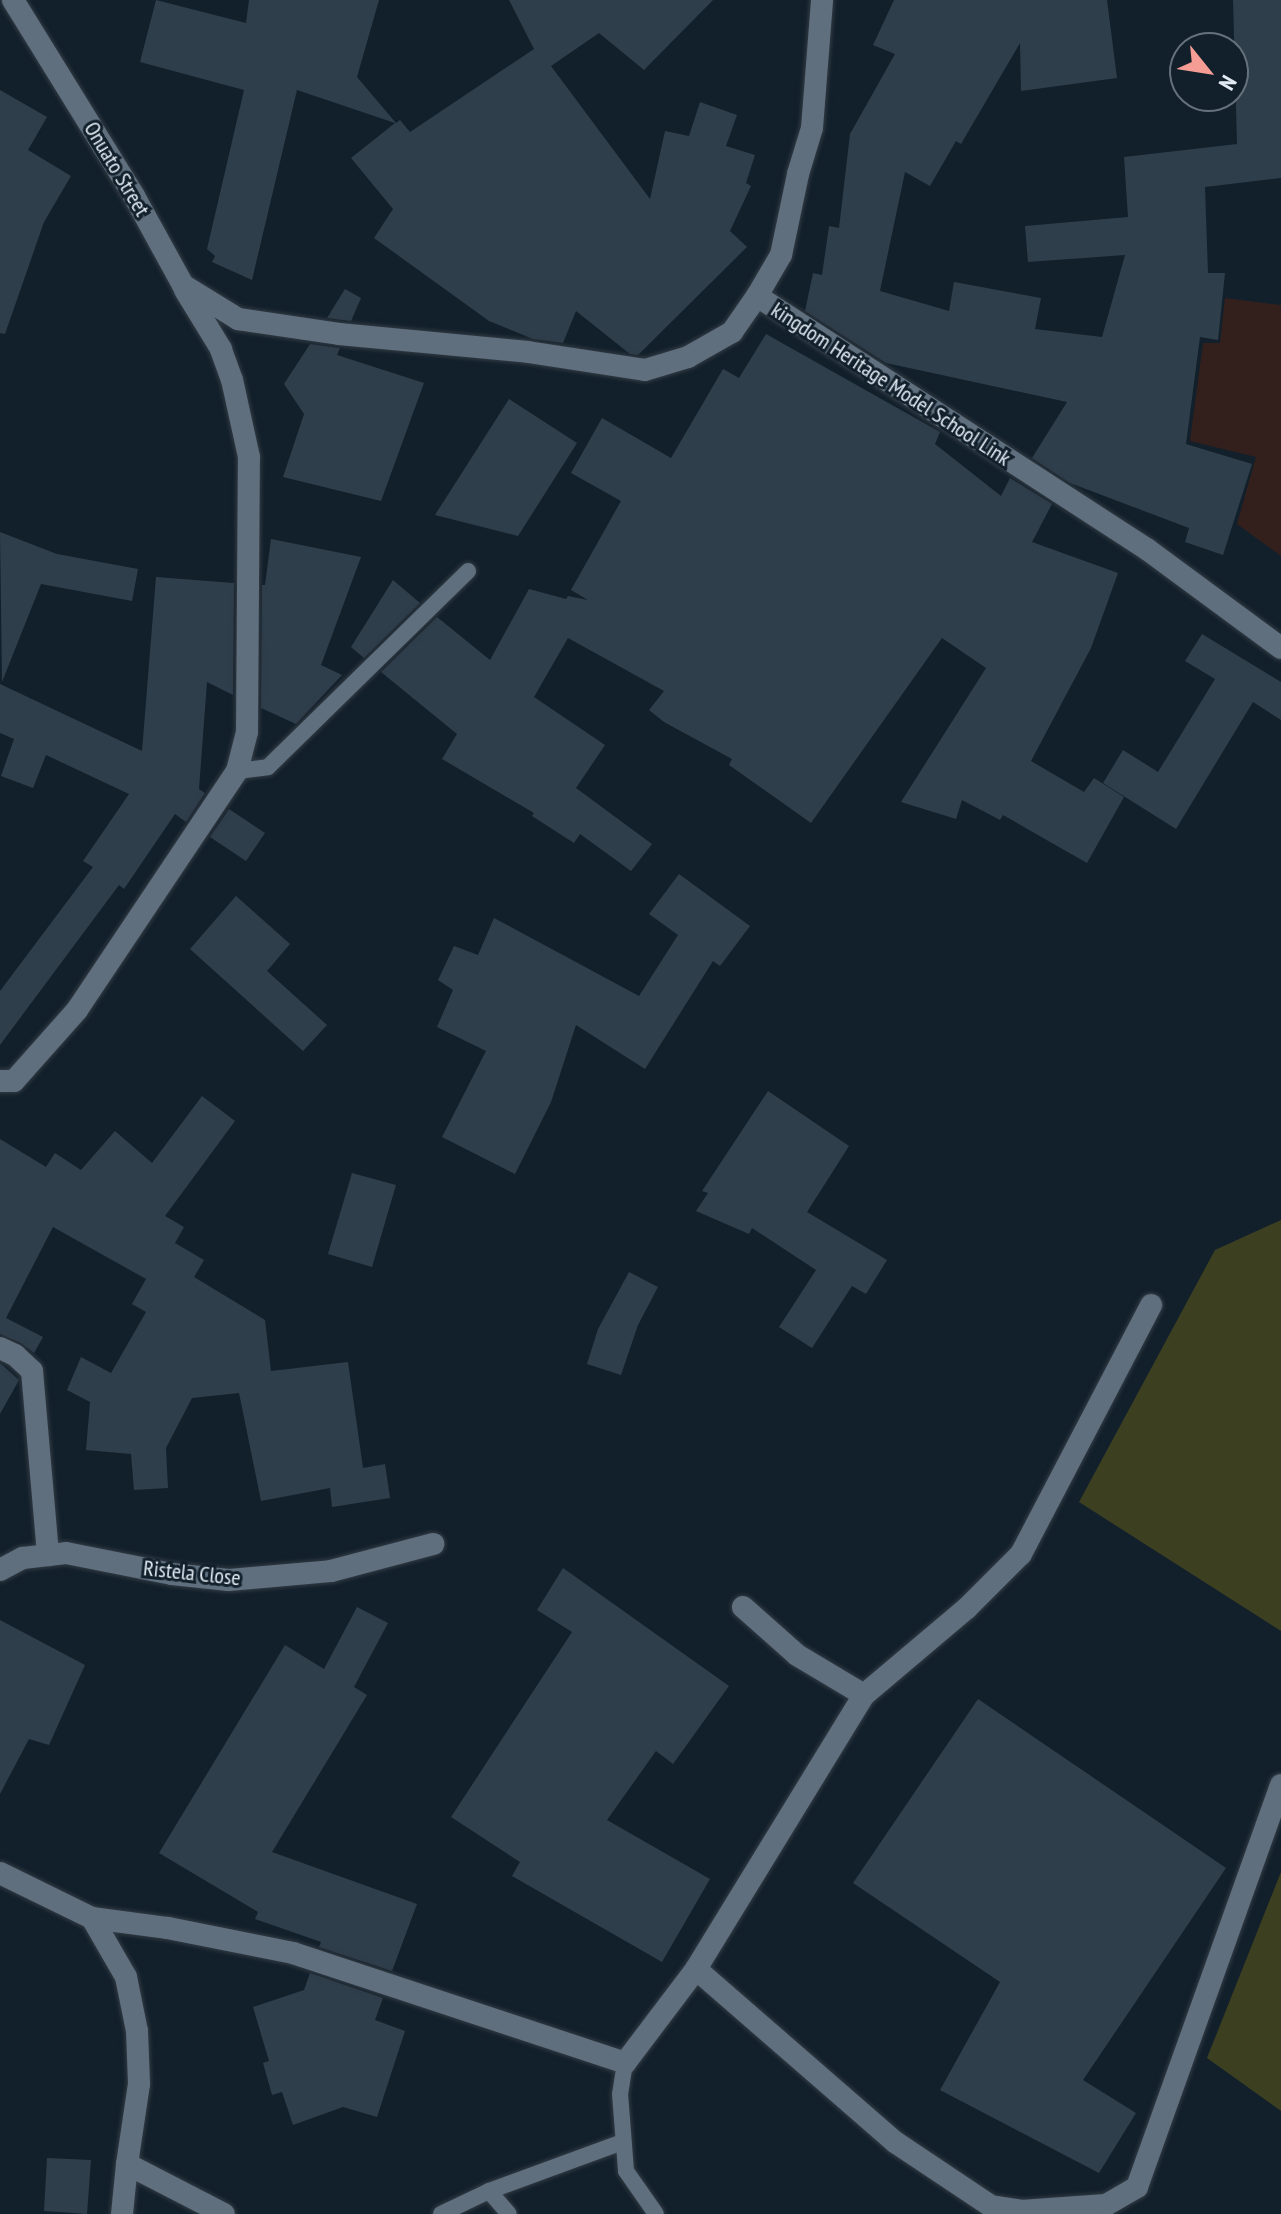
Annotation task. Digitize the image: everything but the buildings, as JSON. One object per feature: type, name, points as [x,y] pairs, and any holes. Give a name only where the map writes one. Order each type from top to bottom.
[{"type":"street","name":"Onuato Street","points":[[13,0],[134,196],[183,285],[238,319]]},
{"type":"street","points":[[757,296],[781,255],[798,174],[812,128],[822,0]]},
{"type":"street","points":[[0,1081],[14,1081],[77,1010],[237,771],[247,732],[249,457],[232,380],[221,349],[183,285]]},
{"type":"street","name":"kingdom Heritage Model School Link","points":[[238,319],[339,334],[528,352],[645,370],[688,357],[732,332],[757,296],[1148,550],[1281,648]]},
{"type":"street","points":[[0,1873],[92,1918],[168,1928],[293,1953],[625,2063],[696,1969],[864,1695],[967,1608],[1021,1554],[1151,1305]]},
{"type":"street","points":[[0,1348],[15,1355],[32,1371],[48,1555]]},
{"type":"street","name":"Ristela Close","points":[[0,1570],[23,1558],[66,1553],[172,1574],[229,1580],[331,1571],[433,1544]]},
{"type":"street","points":[[743,1607],[797,1655],[864,1695]]},
{"type":"street","points":[[696,1969],[895,2142],[991,2206],[1021,2211],[1106,2205],[1137,2187],[1281,1785]]},
{"type":"street","points":[[92,1918],[126,1977],[137,2031],[139,2084],[122,2214]]},
{"type":"street","points":[[127,2164],[224,2214]]},
{"type":"lane","points":[[237,771],[268,767],[468,571]]},
{"type":"lane","points":[[625,2063],[620,2094],[626,2171],[656,2214]]},
{"type":"lane","points":[[441,2214],[489,2191],[623,2142]]},
{"type":"lane","points":[[489,2191],[509,2214]]},
{"type":"shaded area","points":[[1225,298],[1281,305],[1281,556],[1237,524],[1256,457],[1190,441],[1203,343],[1220,343]]},
{"type":"green space","points":[[1281,1220],[1281,1631],[1079,1502],[1215,1250]]},
{"type":"green space","points":[[1281,1872],[1281,2111],[1207,2058]]}]
